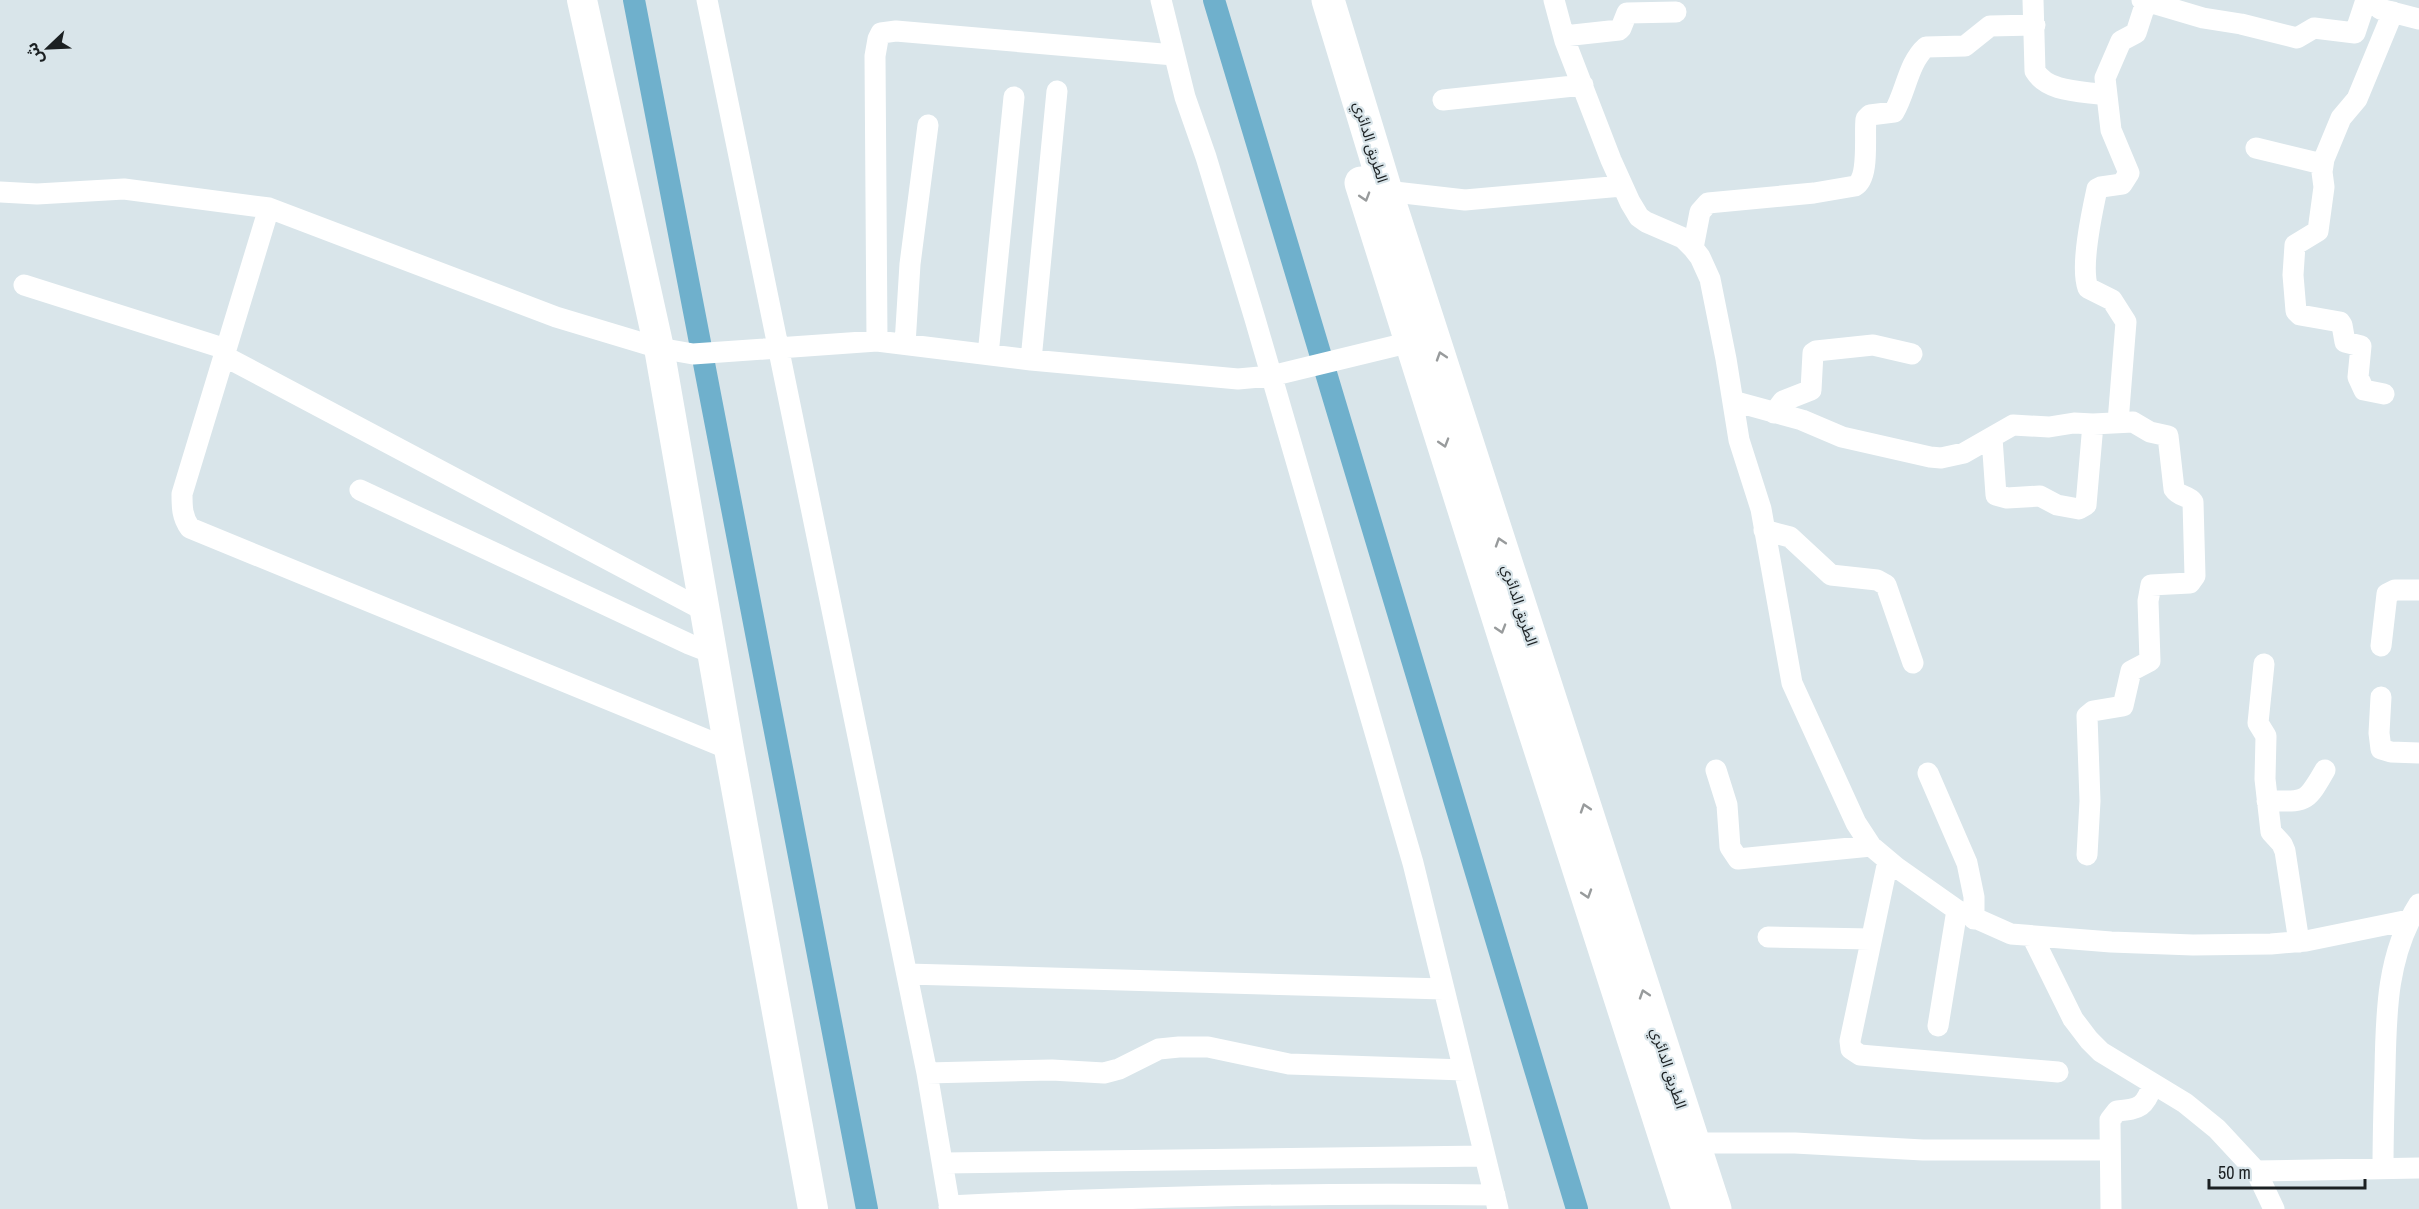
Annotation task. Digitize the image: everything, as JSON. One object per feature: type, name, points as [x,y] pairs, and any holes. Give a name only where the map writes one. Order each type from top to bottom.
[{"type":"highway","name":"الطريق الدائري","points":[[1306,0],[1411,342],[1688,1209]]},
{"type":"highway","name":"الطريق الدائري","points":[[1328,0],[1386,191],[1715,1209]]},
{"type":"street","points":[[582,0],[658,348],[813,1209]]},
{"type":"street","points":[[706,0],[780,348],[927,1073],[950,1208],[1332,1193],[1497,1202],[1413,863],[1271,376],[1173,55],[1161,0]]},
{"type":"street","points":[[1554,0],[1564,36],[1622,186],[1639,217],[1683,238],[1705,266],[1714,294],[1741,448],[1758,496],[1792,683],[1856,822],[1871,846],[1888,861],[1966,914],[2011,934],[2193,945],[2300,942],[2414,912]]},
{"type":"street","points":[[2033,0],[2035,71],[2040,78],[2048,84],[2062,88],[2106,95]]},
{"type":"street","points":[[2118,422],[2126,322],[2112,300],[2088,288],[2085,274],[2097,189],[2122,184],[2129,173],[2111,130],[2106,95],[2107,71],[2121,41],[2136,33],[2144,1],[2203,18],[2241,24],[2297,38],[2314,28],[2355,33],[2366,3],[2419,19]]},
{"type":"street","points":[[1564,36],[1619,30],[1622,28],[1627,13],[1676,12]]},
{"type":"street","points":[[2384,394],[2364,390],[2358,377],[2361,346],[2345,342],[2340,322],[2300,315],[2294,307],[2295,245],[2318,231],[2324,187],[2322,164],[2341,118],[2357,99],[2392,12]]},
{"type":"street","points":[[1693,248],[1700,212],[1708,203],[1814,193],[1860,183],[1865,162],[1866,118],[1870,115],[1891,113],[1896,110],[1906,80],[1921,51],[1926,47],[1932,45],[1965,46],[1990,26],[2035,25]]},
{"type":"street","points":[[877,341],[875,56],[881,33],[896,31],[1173,55]]},
{"type":"street","points":[[1443,100],[1583,85]]},
{"type":"street","points":[[1031,360],[1057,91]]},
{"type":"street","points":[[988,355],[1014,97]]},
{"type":"street","points":[[905,344],[910,264],[928,125]]},
{"type":"street","points":[[2256,148],[2322,164]]},
{"type":"street","points":[[1386,191],[1465,200],[1622,186]]},
{"type":"street","points":[[0,192],[37,195],[124,189],[269,208],[556,317],[658,348],[693,354],[877,341],[1031,360],[1238,379],[1271,376],[1411,342]]},
{"type":"street","points":[[269,208],[182,494],[184,521],[190,528],[729,749]]},
{"type":"street","points":[[24,285],[225,352],[705,611]]},
{"type":"street","points":[[1774,412],[1784,401],[1811,390],[1811,359],[1816,351],[1873,345],[1912,354]]},
{"type":"street","points":[[1733,401],[1811,423],[1842,437],[1941,458],[1964,453],[2013,425],[2049,427],[2074,423],[2133,422],[2150,432],[2168,436],[2174,489],[2177,494],[2193,502],[2195,576],[2190,583],[2151,585],[2148,602],[2150,661],[2131,671],[2122,706],[2093,711],[2087,716],[2090,801],[2086,855]]},
{"type":"street","points":[[1992,438],[1996,495],[2007,498],[2040,496],[2057,505],[2079,509],[2086,505],[2093,424]]},
{"type":"street","points":[[360,490],[688,644],[712,653]]},
{"type":"street","points":[[1764,530],[1794,539],[1831,575],[1877,580],[1886,585],[1913,663]]},
{"type":"street","points":[[2381,646],[2387,594],[2395,590],[2419,590]]},
{"type":"street","points":[[2264,664],[2258,723],[2266,740],[2265,779],[2271,832],[2282,844],[2284,851],[2300,942]]},
{"type":"street","points":[[2381,697],[2379,733],[2381,749],[2391,752],[2419,753]]},
{"type":"street","points":[[1716,770],[1727,806],[1730,848],[1732,854],[1738,859],[1871,846]]},
{"type":"street","points":[[2267,801],[2305,799],[2311,795],[2325,770]]},
{"type":"street","points":[[1928,772],[1966,863],[1973,888],[1938,1026]]},
{"type":"street","points":[[1888,861],[1850,1041],[1854,1053],[2058,1072]]},
{"type":"street","points":[[2383,1167],[2387,998],[2399,947],[2414,912]]},
{"type":"street","points":[[2032,936],[2079,1028],[2101,1052],[2200,1114],[2237,1148],[2256,1171],[2274,1209]]},
{"type":"street","points":[[1768,937],[1870,939]]},
{"type":"street","points":[[907,974],[1444,989]]},
{"type":"street","points":[[927,1073],[1052,1070],[1104,1073],[1119,1069],[1159,1049],[1179,1047],[1208,1047],[1289,1064],[1464,1070]]},
{"type":"street","points":[[2111,1209],[2109,1120],[2117,1111],[2136,1110],[2148,1096],[2153,1084]]},
{"type":"street","points":[[1694,1143],[1795,1143],[1923,1149],[2110,1150]]},
{"type":"street","points":[[944,1163],[1485,1156]]},
{"type":"street","points":[[2256,1171],[2419,1168]]},
{"type":"waterway","points":[[634,0],[867,1209]]},
{"type":"waterway","points":[[1214,0],[1577,1209]]}]
